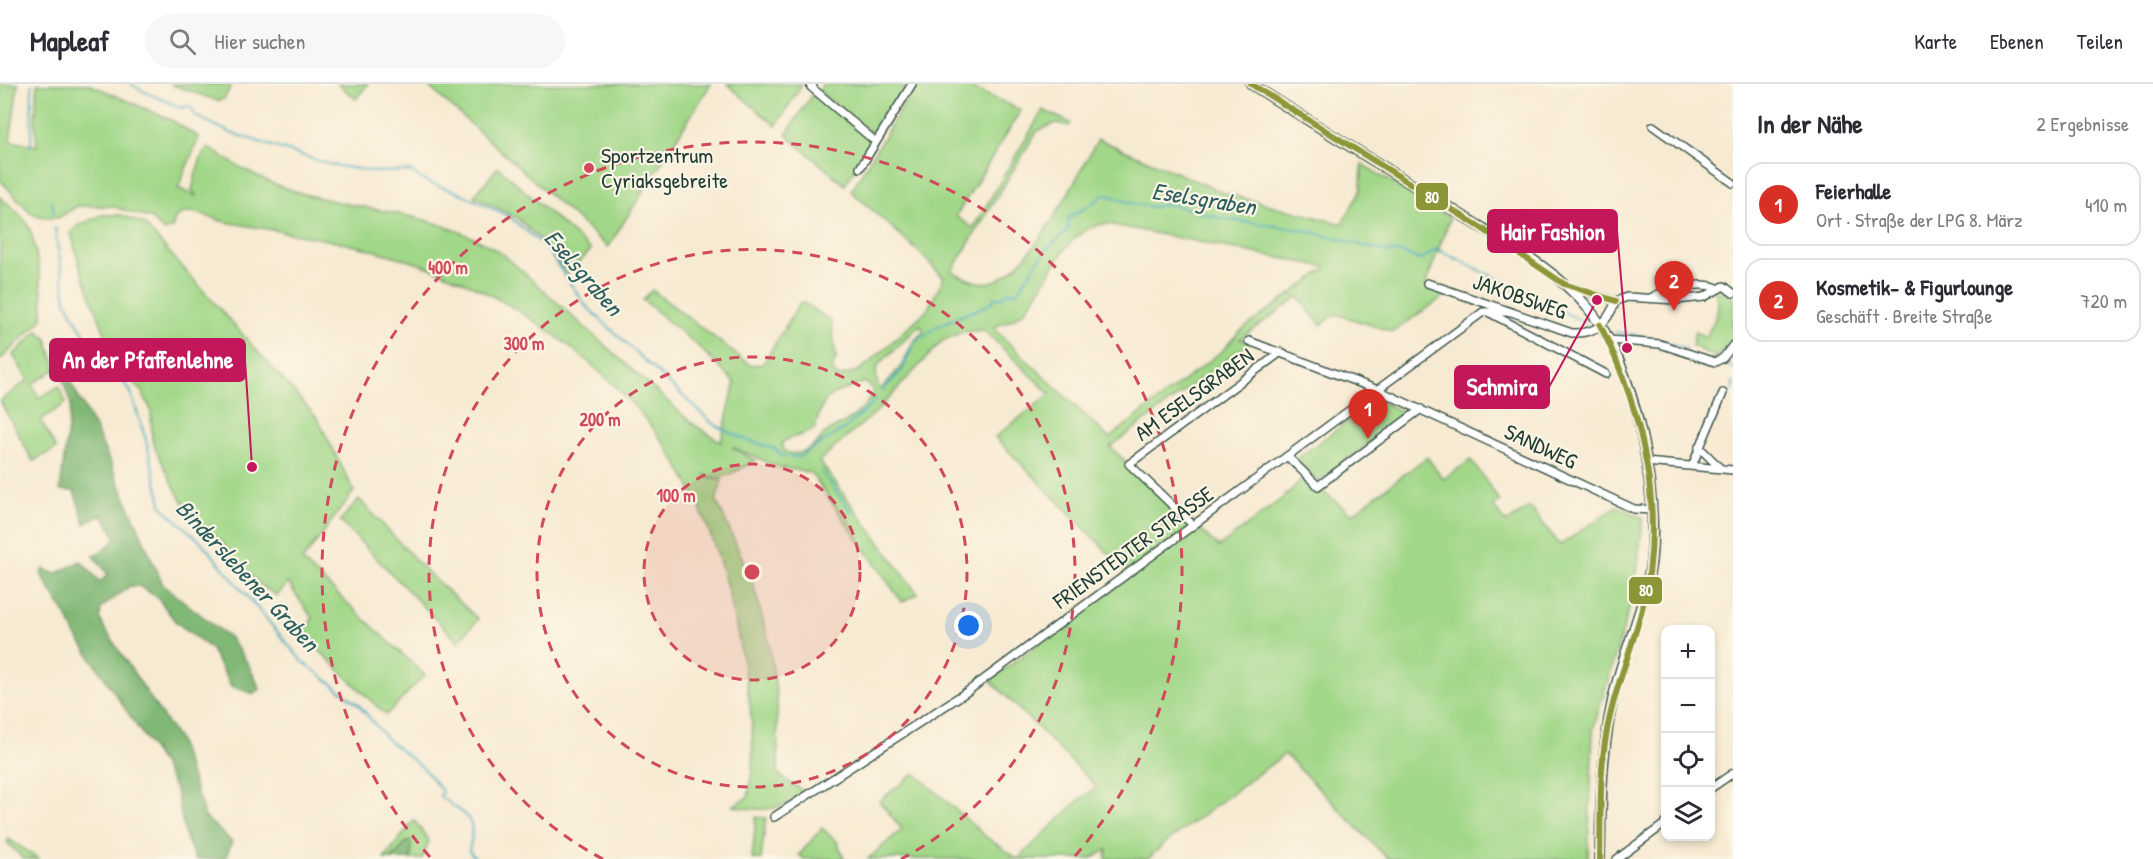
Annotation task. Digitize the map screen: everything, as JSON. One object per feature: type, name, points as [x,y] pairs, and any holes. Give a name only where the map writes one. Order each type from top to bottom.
[{"type":"main road","points":[[1251,84],[1480,227],[1564,284],[1600,325],[1609,340],[1627,382],[1646,462],[1652,510],[1651,562],[1642,610],[1618,678],[1601,763],[1600,859]]},
{"type":"street","points":[[813,84],[811,87],[876,142]]},
{"type":"street","points":[[860,168],[912,84]]},
{"type":"street","points":[[1653,126],[1733,183]]},
{"type":"street","points":[[1564,284],[1616,301],[1627,297],[1650,299],[1704,297],[1733,281]]},
{"type":"street","name":"JAKOBSWEG","points":[[1427,283],[1572,333],[1590,331],[1600,325]]},
{"type":"street","points":[[1650,299],[1658,293],[1708,284],[1733,293]]},
{"type":"street","points":[[1600,325],[1608,320],[1616,301]]},
{"type":"street","points":[[1486,311],[1510,312]]},
{"type":"street","points":[[1486,311],[1605,374]]},
{"type":"street","name":"FRIENSTEDTER STRASSE","points":[[774,816],[968,691],[1486,311]]},
{"type":"street","points":[[1609,340],[1660,344],[1715,362],[1723,358],[1733,345]]},
{"type":"street","name":"SANDWEG","points":[[1249,341],[1378,390],[1634,509],[1652,510]]},
{"type":"street","name":"AM ESELSGRABEN","points":[[1193,525],[1129,464],[1281,352]]},
{"type":"street","points":[[1692,466],[1723,393]]},
{"type":"street","points":[[1287,456],[1318,486],[1421,409]]},
{"type":"street","points":[[1699,447],[1719,467]]},
{"type":"street","points":[[1646,462],[1733,470]]},
{"type":"street","points":[[1713,787],[1733,773]]},
{"type":"street","points":[[1617,859],[1661,826]]},
{"type":"green space","points":[[0,84],[18,84],[10,141],[37,146],[35,124],[37,84],[89,84],[171,120],[199,137],[178,188],[196,196],[192,190],[200,162],[208,147],[249,172],[294,191],[401,214],[453,229],[478,240],[504,255],[693,424],[721,442],[735,383],[699,347],[643,300],[652,290],[750,365],[763,364],[799,304],[804,303],[831,321],[836,358],[832,369],[838,377],[858,371],[870,362],[927,310],[944,278],[917,250],[851,191],[916,84],[963,84],[1021,110],[956,216],[973,228],[1043,110],[1071,123],[1069,126],[1056,123],[1037,131],[952,271],[981,282],[991,282],[1007,274],[1038,242],[1098,139],[1224,193],[1342,224],[1361,189],[1362,164],[1450,218],[1425,286],[1449,293],[1393,332],[1336,314],[1321,325],[1298,297],[1240,339],[1249,343],[1110,447],[1219,547],[1284,497],[1304,477],[1352,514],[1427,457],[1443,479],[1471,460],[1500,501],[1493,506],[1506,523],[1530,507],[1560,545],[1617,506],[1643,518],[1635,589],[1593,730],[1588,859],[1388,859],[1285,754],[1164,844],[1148,859],[1106,859],[1107,850],[1090,859],[1018,859],[1080,799],[1097,787],[990,680],[1131,576],[995,437],[1050,394],[984,330],[962,332],[942,341],[875,413],[819,461],[918,594],[902,602],[811,473],[778,467],[732,447],[755,461],[724,477],[717,478],[704,474],[710,479],[722,480],[716,500],[752,580],[769,642],[777,698],[778,773],[805,794],[788,804],[771,809],[733,806],[748,797],[753,755],[751,713],[745,670],[723,573],[704,518],[688,483],[665,445],[604,375],[528,317],[446,274],[404,259],[355,246],[226,222],[190,212],[179,215],[174,220],[173,228],[164,231],[150,218],[111,206],[77,206],[58,218],[43,218],[30,212],[0,180]],"holes":[[[1108,224],[1326,267],[1326,268],[1239,332],[1223,350],[1109,438],[993,328],[1015,318],[1026,309],[1069,244],[1080,234],[1093,227]],[[920,325],[924,331],[913,342],[903,364],[882,388],[878,387],[876,373],[878,365]],[[865,382],[873,389],[871,397],[861,410],[825,433],[812,447],[795,453],[783,450],[782,443],[815,428],[826,399],[837,392]]]},
{"type":"green space","points":[[170,84],[232,84],[224,99],[218,101]]},
{"type":"green space","points":[[338,84],[368,84],[356,99]]},
{"type":"green space","name":"Sportzentrum Cyriaksgebreite","points":[[426,84],[711,84],[608,247]]},
{"type":"green space","points":[[727,84],[802,84],[776,126]]},
{"type":"green space","points":[[823,84],[907,84],[874,135],[819,91]]},
{"type":"green space","points":[[813,93],[871,141],[845,185],[786,135]]},
{"type":"green space","points":[[498,167],[591,250],[567,274],[546,245],[516,217],[474,196]]},
{"type":"green space","points":[[0,197],[20,215],[29,227],[37,260],[42,313],[41,320],[0,360]]},
{"type":"green space","points":[[102,215],[121,215],[144,224],[317,418],[354,491],[302,561],[425,675],[386,715],[300,632],[313,619],[288,583],[277,596],[260,585],[241,567],[224,544],[192,516],[180,498],[152,439],[151,410],[142,392],[116,362],[80,267],[71,233],[77,226]]},
{"type":"green space","points":[[1721,291],[1733,297],[1733,339],[1716,357],[1692,346],[1695,332],[1706,337],[1718,310],[1715,293]]},
{"type":"green space","points":[[38,331],[47,339],[56,369],[32,384],[39,398],[59,386],[66,403],[41,420],[56,449],[33,461],[0,401],[28,380],[13,355]]},
{"type":"green space","points":[[60,362],[96,430],[163,585],[230,638],[248,664],[260,689],[254,694],[231,686],[210,648],[176,622],[157,597],[139,586],[130,586],[101,608],[100,618],[104,628],[179,741],[205,817],[232,842],[225,859],[195,859],[185,835],[176,791],[161,762],[75,634],[41,573],[44,569],[55,574],[81,561],[100,582],[108,574],[94,556],[116,540],[102,515],[85,524],[74,491],[60,490],[71,405],[59,368]]},
{"type":"green space","points":[[1377,400],[1407,414],[1318,482],[1296,459]]},
{"type":"green space","points":[[359,499],[422,567],[478,619],[458,642],[340,521]]},
{"type":"green space","points":[[915,773],[985,836],[1018,859],[868,859],[902,829],[879,801]]},
{"type":"green space","points":[[756,817],[766,818],[761,859],[752,859]]},
{"type":"green space","points":[[414,820],[429,841],[422,859],[411,859],[412,850],[407,842],[392,859],[384,859]]},
{"type":"green space","points":[[822,828],[838,843],[844,859],[804,859],[799,855]]},
{"type":"green space","points":[[9,839],[39,859],[23,859],[7,842]]},
{"type":"green space","points":[[411,841],[411,859],[392,859],[407,842]]},
{"type":"waterway","name":"Binderslebener Graben","points":[[31,146],[32,84]]},
{"type":"waterway","name":"Eselsgraben","points":[[131,84],[181,108],[190,106],[196,116],[231,133],[332,165],[377,172],[410,171],[427,182],[460,193],[510,217],[545,247],[585,305],[713,424],[744,439],[775,449],[783,456],[799,457],[844,429],[873,404],[872,399],[876,398]]},
{"type":"waterway","name":"Eselsgraben","points":[[882,391],[902,370],[914,342],[921,336],[925,336],[939,325],[990,304],[995,298],[1003,297],[1007,292],[1017,292],[1046,250],[1068,230],[1068,219],[1104,194],[1134,204],[1152,207],[1170,204],[1224,219],[1304,230],[1388,252],[1400,252],[1421,260],[1437,249],[1586,323]]},
{"type":"waterway","name":"Binderslebener Graben","points":[[52,201],[54,213]]},
{"type":"waterway","name":"Binderslebener Graben","points":[[55,228],[66,301],[78,324],[100,356],[130,390],[146,440],[162,507],[202,543],[302,661],[358,704],[388,740],[424,769],[442,791],[440,796],[467,817],[472,829],[469,851],[476,859]]},
{"type":"waterway","name":"Eselsgraben","points":[[1615,332],[1656,339],[1686,349]]},
{"type":"waterway","name":"Eselsgraben","points":[[1726,363],[1733,369]]},
{"type":"waterway","name":"Eselsgraben","points":[[1733,382],[1733,391]]},
{"type":"waterway","points":[[821,471],[852,513]]},
{"type":"transit line","name":"80","points":[[1251,84],[1480,227],[1564,284],[1616,301]]},
{"type":"transit line","name":"80","points":[[1600,325],[1629,393],[1639,429],[1647,466],[1652,540],[1649,577],[1641,613],[1617,689],[1606,736],[1601,782],[1600,859]]},
{"type":"place","name":"Sportzentrum Cyriaksgebreite","points":[[589,168]]},
{"type":"place","name":"Schmira","points":[[1597,300]]},
{"type":"place","name":"Kosmetik- & Figurlounge","points":[[1674,311]]},
{"type":"place","name":"Hair Fashion","points":[[1627,348]]},
{"type":"place","name":"Feierhalle","points":[[1368,439]]},
{"type":"place","name":"An der Pfaffenlehne","points":[[252,467]]}]
